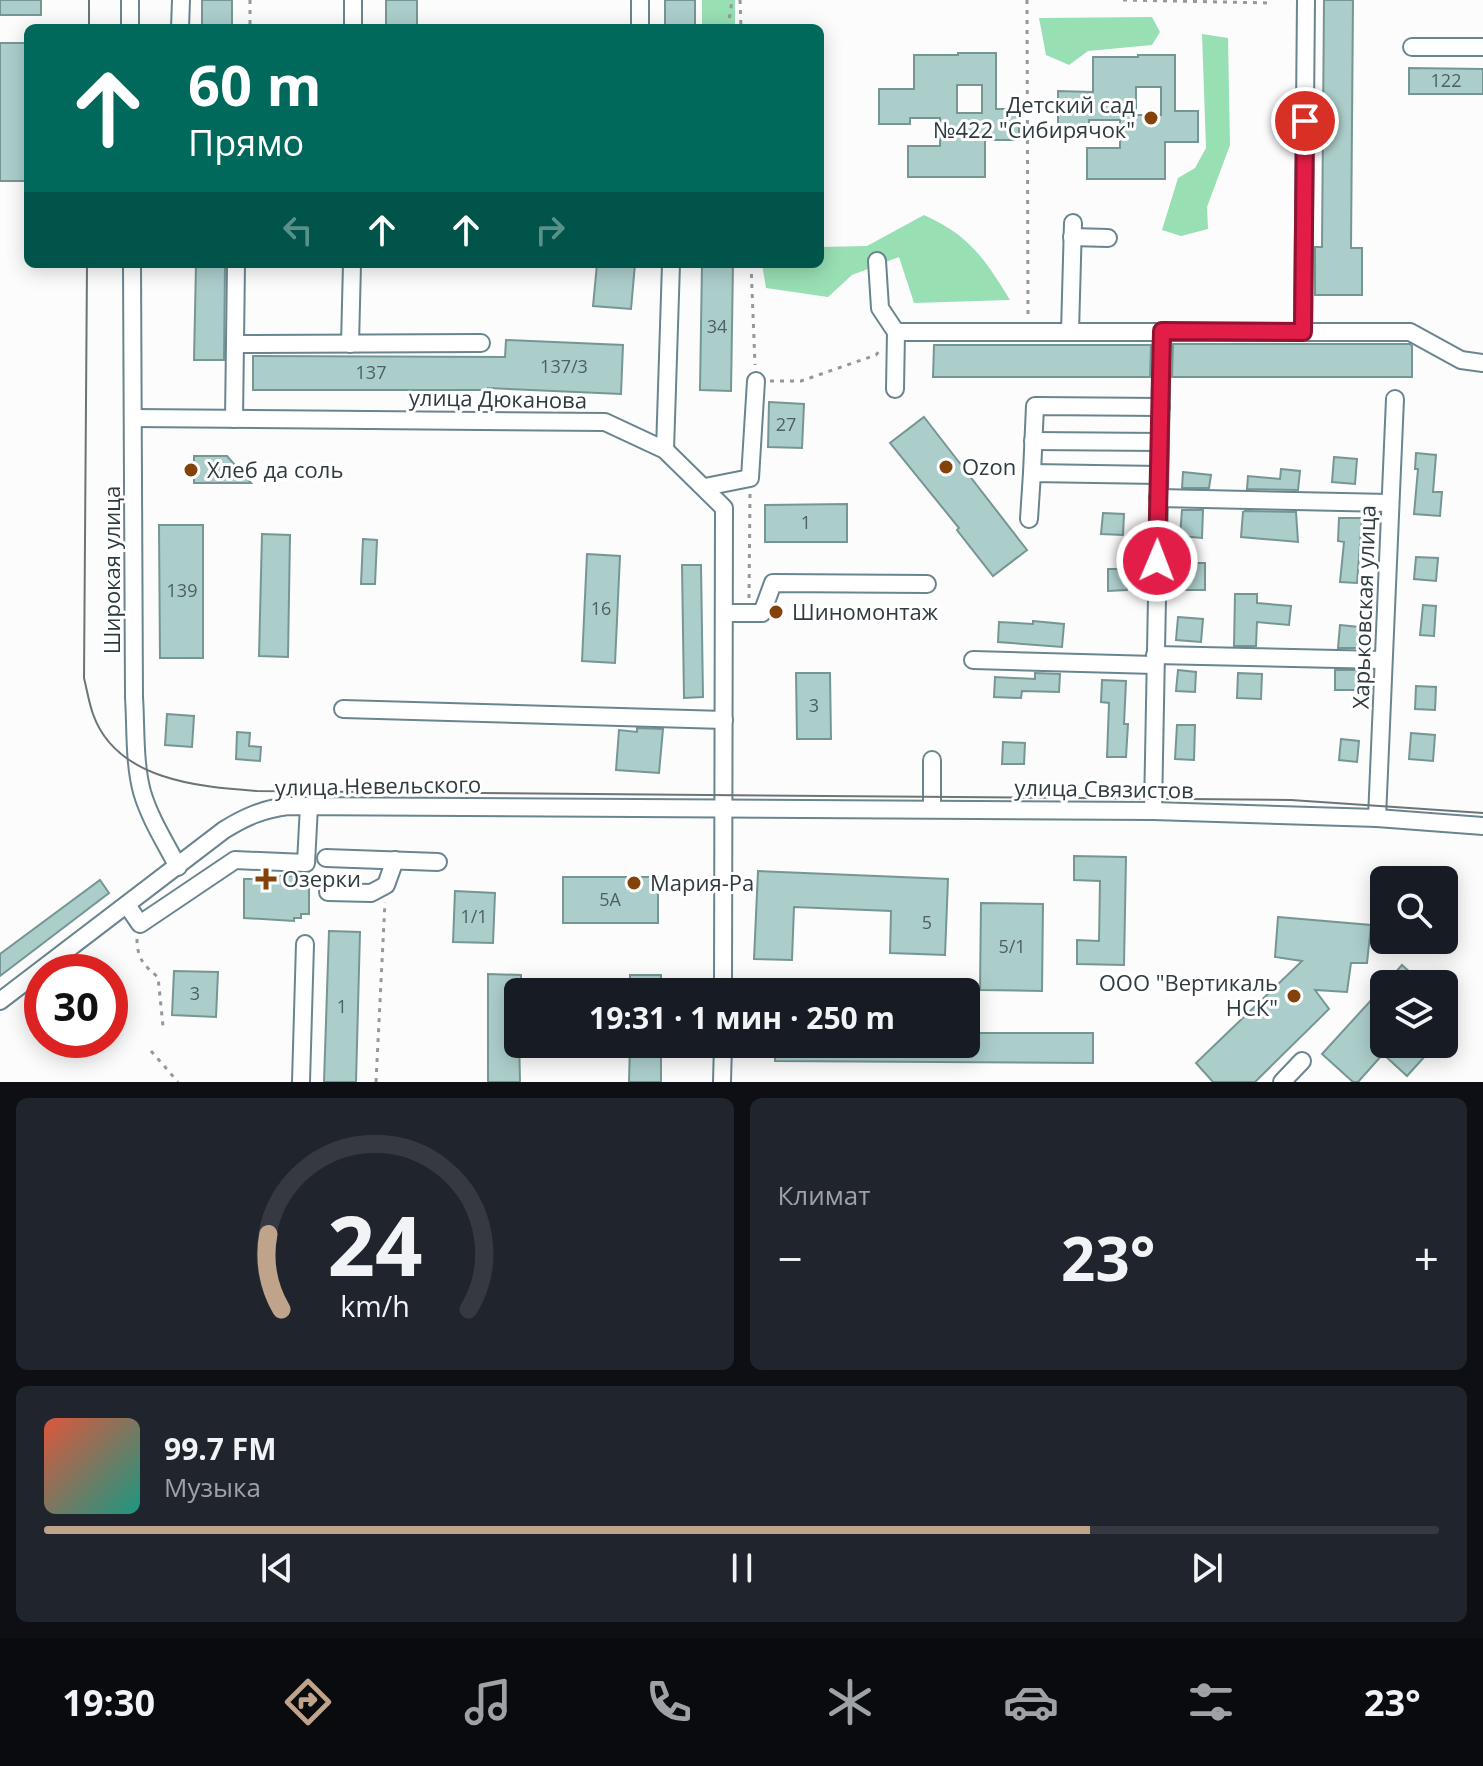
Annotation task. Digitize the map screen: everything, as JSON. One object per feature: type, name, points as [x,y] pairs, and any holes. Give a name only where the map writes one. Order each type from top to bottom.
[{"type":"street","points":[[130,0],[130,24]]},
{"type":"street","points":[[180,24],[181,0]]},
{"type":"street","points":[[353,0],[353,24]]},
{"type":"street","points":[[640,0],[640,24]]},
{"type":"street","points":[[1303,332],[1306,0]]},
{"type":"street","points":[[1412,47],[1483,47]]},
{"type":"street","points":[[1070,332],[1072,230],[1108,238]]},
{"type":"street","points":[[877,261],[880,308],[896,332],[895,389]]},
{"type":"street","name":"Широкая улица","points":[[132,268],[134,697],[138,765],[141,789],[150,815],[178,867]]},
{"type":"street","points":[[234,419],[236,268]]},
{"type":"street","points":[[350,344],[352,268]]},
{"type":"street","points":[[665,450],[671,268]]},
{"type":"street","points":[[1153,811],[1162,331]]},
{"type":"street","points":[[896,332],[1410,332],[1461,360],[1483,363]]},
{"type":"street","points":[[235,344],[481,343]]},
{"type":"street","points":[[705,487],[750,478],[756,381]]},
{"type":"street","name":"Харьковская улица","points":[[1377,818],[1395,399]]},
{"type":"street","points":[[1029,519],[1035,406],[1161,412]]},
{"type":"street","name":"улица Дюканова","points":[[133,418],[605,422],[665,450],[705,487],[724,508],[723,978]]},
{"type":"street","points":[[1033,441],[1160,442]]},
{"type":"street","points":[[1032,473],[1159,475]]},
{"type":"street","points":[[1158,498],[1390,503]]},
{"type":"street","points":[[724,613],[762,613],[773,583],[927,584]]},
{"type":"street","points":[[973,660],[1383,660]]},
{"type":"street","points":[[343,709],[724,720]]},
{"type":"street","points":[[932,760],[932,809]]},
{"type":"street","points":[[127,905],[140,924],[235,860],[306,863],[309,806]]},
{"type":"street","name":"улица Невельского","points":[[0,1001],[224,830],[247,816],[267,809],[309,806],[724,808]]},
{"type":"street","name":"улица Связистов","points":[[724,808],[1153,811],[1377,818],[1483,826]]},
{"type":"street","points":[[326,858],[438,862]]},
{"type":"street","points":[[328,892],[371,893],[386,885],[395,860]]},
{"type":"street","points":[[301,1082],[305,944]]},
{"type":"street","points":[[722,1082],[723,1058]]},
{"type":"street","points":[[1282,1082],[1302,1061]]},
{"type":"path","points":[[250,0],[250,24]]},
{"type":"path","points":[[729,24],[732,0]]},
{"type":"path","points":[[740,0],[741,24]]},
{"type":"path","points":[[1027,0],[1028,332]]},
{"type":"path","points":[[1123,0],[1272,3]]},
{"type":"path","points":[[751,268],[756,381],[801,381],[876,355],[896,332]]},
{"type":"path","points":[[749,613],[750,478]]},
{"type":"path","points":[[376,1082],[386,885]]},
{"type":"path","points":[[140,924],[137,948],[143,966],[158,977],[163,1026]]},
{"type":"path","points":[[151,1051],[178,1082]]},
{"type":"green space","points":[[702,0],[735,0],[735,24],[702,24]]},
{"type":"green space","points":[[1152,17],[1160,32],[1152,45],[1088,51],[1069,65],[1046,55],[1039,18]]},
{"type":"green space","points":[[1202,34],[1228,38],[1230,145],[1207,207],[1208,229],[1181,236],[1162,230],[1178,178],[1195,168],[1206,148]]},
{"type":"green space","points":[[924,215],[964,240],[992,272],[1010,300],[914,303],[899,257],[852,275],[828,297],[766,288],[763,268],[824,268],[824,247],[867,246]]},
{"type":"building","points":[[0,0],[41,0],[41,15],[0,15]]},
{"type":"building","points":[[202,0],[232,0],[232,24],[202,24]]},
{"type":"building","points":[[386,0],[417,0],[417,24],[386,24]]},
{"type":"building","points":[[665,0],[695,0],[695,24],[665,24]]},
{"type":"building","points":[[1324,0],[1353,0],[1351,248],[1362,248],[1362,295],[1315,295],[1315,247],[1322,247]]},
{"type":"building","points":[[0,43],[24,43],[24,181],[0,181]]},
{"type":"building","points":[[996,53],[996,109],[1019,109],[1019,140],[985,140],[985,177],[908,177],[908,146],[940,146],[940,118],[910,118],[910,124],[879,124],[879,89],[914,89],[914,55]],"holes":[[[957,85],[982,85],[982,113],[957,113]]]},
{"type":"building","points":[[1175,55],[1175,111],[1198,111],[1198,142],[1165,142],[1165,179],[1087,179],[1087,148],[1120,148],[1120,120],[1089,120],[1089,126],[1058,126],[1058,91],[1093,92],[1093,57]],"holes":[[[1136,87],[1161,87],[1161,115],[1136,115]]]},
{"type":"building","points":[[1409,68],[1483,69],[1483,94],[1409,94]]},
{"type":"building","points":[[196,268],[225,268],[224,360],[194,360]]},
{"type":"building","points":[[597,268],[635,268],[631,309],[593,306]]},
{"type":"building","points":[[702,268],[733,268],[731,391],[700,390]]},
{"type":"building","points":[[506,340],[623,345],[621,394],[488,388],[253,390],[253,356],[505,357]]},
{"type":"building","points":[[1173,344],[1410,344],[1412,377],[1172,377]]},
{"type":"building","points":[[934,345],[1151,345],[1150,377],[933,377]]},
{"type":"building","points":[[769,402],[804,404],[802,448],[768,447]]},
{"type":"building","points":[[924,417],[1027,550],[993,576],[957,530],[959,528],[890,443]]},
{"type":"building","points":[[1416,453],[1436,455],[1433,492],[1442,492],[1440,516],[1414,514],[1418,469],[1415,469]]},
{"type":"building","points":[[194,456],[227,456],[251,483],[194,483]]},
{"type":"building","points":[[1334,457],[1357,459],[1355,484],[1332,482]]},
{"type":"building","points":[[1281,469],[1300,471],[1298,490],[1247,489],[1248,476],[1280,479]]},
{"type":"building","points":[[1183,472],[1211,475],[1209,488],[1182,488]]},
{"type":"building","points":[[847,504],[847,542],[765,542],[765,505]]},
{"type":"building","points":[[1182,510],[1203,510],[1202,538],[1180,536]]},
{"type":"building","points":[[1245,511],[1296,512],[1298,542],[1241,537]]},
{"type":"building","points":[[1103,513],[1124,514],[1123,535],[1101,534]]},
{"type":"building","points":[[1339,518],[1362,518],[1357,583],[1340,582],[1344,542],[1338,541]]},
{"type":"building","points":[[159,525],[203,525],[203,658],[160,658]]},
{"type":"building","points":[[262,534],[290,535],[288,657],[259,656]]},
{"type":"building","points":[[363,539],[377,540],[375,584],[361,584]]},
{"type":"building","points":[[587,554],[620,556],[615,663],[582,661]]},
{"type":"building","points":[[1416,557],[1438,558],[1436,581],[1414,579]]},
{"type":"building","points":[[1181,563],[1205,563],[1205,590],[1181,590]]},
{"type":"building","points":[[682,565],[701,565],[703,697],[684,698]]},
{"type":"building","points":[[1108,569],[1127,569],[1127,590],[1108,591]]},
{"type":"building","points":[[1235,594],[1257,594],[1257,603],[1291,606],[1289,625],[1257,622],[1256,646],[1234,646]]},
{"type":"building","points":[[1423,605],[1436,606],[1434,636],[1420,635]]},
{"type":"building","points":[[1178,617],[1203,619],[1201,642],[1176,640]]},
{"type":"building","points":[[1033,621],[1064,624],[1062,647],[998,642],[999,622],[1033,624]]},
{"type":"building","points":[[1340,625],[1359,627],[1357,648],[1338,648]]},
{"type":"building","points":[[1178,670],[1196,672],[1195,692],[1176,691]]},
{"type":"building","points":[[1335,670],[1357,670],[1357,690],[1335,690]]},
{"type":"building","points":[[796,673],[830,673],[831,739],[797,739]]},
{"type":"building","points":[[1035,673],[1060,674],[1059,692],[1022,691],[1021,698],[994,697],[995,677],[1035,679]]},
{"type":"building","points":[[1238,673],[1262,674],[1261,699],[1237,698]]},
{"type":"building","points":[[1102,680],[1126,681],[1126,757],[1107,757],[1109,703],[1101,702]]},
{"type":"building","points":[[1416,686],[1436,687],[1435,710],[1415,709]]},
{"type":"building","points":[[167,714],[194,716],[192,747],[165,745]]},
{"type":"building","points":[[1177,725],[1195,725],[1194,760],[1175,759]]},
{"type":"building","points":[[637,728],[663,729],[659,773],[616,770],[619,730],[637,732]]},
{"type":"building","points":[[237,732],[250,733],[249,746],[261,747],[260,761],[236,759]]},
{"type":"building","points":[[1411,733],[1435,735],[1433,761],[1409,759]]},
{"type":"building","points":[[1341,739],[1359,741],[1357,762],[1339,760]]},
{"type":"building","points":[[1003,742],[1025,743],[1024,764],[1002,764]]},
{"type":"building","points":[[1074,856],[1126,857],[1124,965],[1077,964],[1077,940],[1099,941],[1100,881],[1074,880]]},
{"type":"building","points":[[758,871],[948,879],[945,955],[890,953],[891,911],[794,907],[792,960],[754,959]]},
{"type":"building","points":[[260,876],[309,876],[309,914],[301,914],[301,918],[294,918],[294,921],[244,918],[244,879],[260,879]]},
{"type":"building","points":[[563,877],[658,877],[658,923],[563,923]]},
{"type":"building","points":[[100,880],[109,893],[29,954],[24,954],[24,958],[0,976],[0,954]]},
{"type":"building","points":[[455,891],[495,893],[493,943],[453,942]]},
{"type":"building","points":[[981,903],[1043,904],[1042,991],[980,990]]},
{"type":"building","name":"ООО \"Вертикаль НСК\"","points":[[1278,917],[1370,925],[1367,963],[1351,963],[1347,992],[1315,990],[1329,1009],[1255,1082],[1213,1082],[1196,1063],[1302,961],[1275,957]]},
{"type":"building","points":[[329,931],[360,932],[356,1082],[324,1082]]},
{"type":"building","points":[[174,971],[218,972],[216,1017],[172,1015]]},
{"type":"building","points":[[488,974],[521,975],[521,978],[504,978],[504,1058],[519,1058],[520,1082],[488,1082]]},
{"type":"building","points":[[630,975],[661,975],[661,978],[630,978]]},
{"type":"building","points":[[1370,1001],[1370,1058],[1379,1058],[1358,1082],[1353,1082],[1322,1054]]},
{"type":"building","points":[[980,1033],[1093,1033],[1093,1063],[775,1061],[775,1058],[980,1058]]},
{"type":"building","points":[[630,1058],[661,1058],[661,1082],[629,1082]]},
{"type":"building","points":[[1387,1058],[1423,1058],[1407,1076]]},
{"type":"tram line","points":[[89,0],[89,24]]},
{"type":"tram line","points":[[87,268],[84,678],[93,714],[104,736],[120,753],[162,776],[210,787],[257,791],[1291,800],[1483,813]]},
{"type":"place","name":"Детский сад №422 \"Сибирячок\"","points":[[1151,118]]},
{"type":"place","name":"Ozon","points":[[946,467]]},
{"type":"place","name":"Хлеб да соль","points":[[191,470]]},
{"type":"place","name":"Шиномонтаж","points":[[776,612]]},
{"type":"place","name":"Озерки","points":[[266,879]]},
{"type":"place","name":"Мария-Ра","points":[[634,883]]},
{"type":"place","name":"ООО \"Вертикаль НСК\"","points":[[1294,996]]},
{"type":"route","points":[[1157,561],[1162,331],[1303,332],[1305,121]]}]
